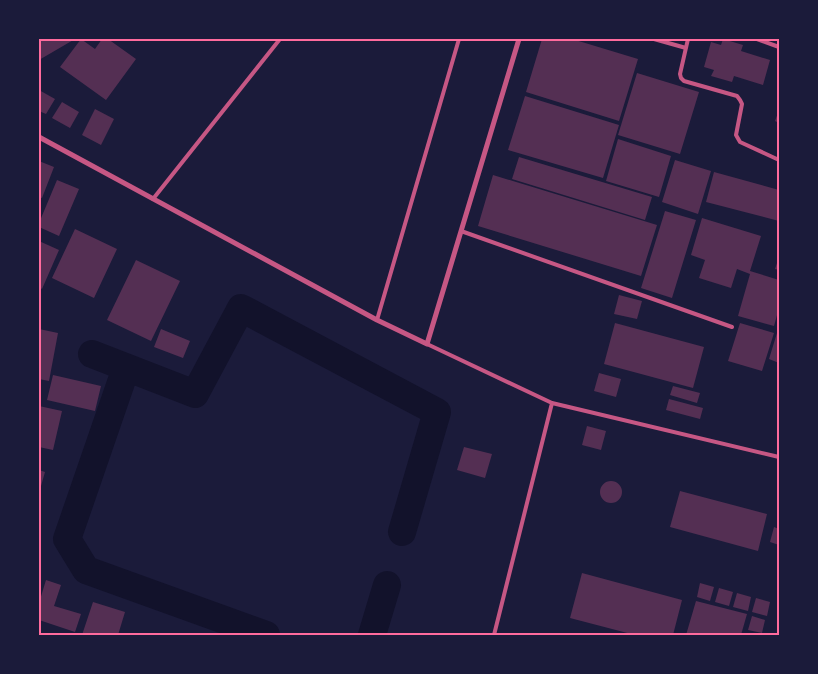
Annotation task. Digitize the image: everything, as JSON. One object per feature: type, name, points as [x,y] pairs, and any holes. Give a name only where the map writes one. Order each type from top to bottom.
[{"type":"street","points":[[39,137],[377,320],[427,344],[519,39]]},
{"type":"lane","points":[[153,199],[280,39]]},
{"type":"lane","points":[[377,320],[459,39]]},
{"type":"lane","points":[[654,39],[686,48]]},
{"type":"lane","points":[[688,39],[680,74],[681,78],[684,81],[736,96],[742,104],[736,135],[740,142],[779,160]]},
{"type":"lane","points":[[757,39],[779,47]]},
{"type":"lane","points":[[461,231],[732,327]]},
{"type":"lane","points":[[427,344],[552,402],[779,457]]},
{"type":"lane","points":[[494,635],[552,402]]},
{"type":"building","points":[[39,39],[75,39],[39,60]]},
{"type":"building","points":[[81,39],[95,49],[102,39],[108,39],[136,59],[106,100],[60,67]]},
{"type":"building","points":[[542,39],[572,39],[638,59],[619,121],[526,92]]},
{"type":"building","points":[[723,39],[743,45],[741,51],[770,60],[763,85],[734,76],[732,82],[711,76],[714,70],[704,67],[711,42],[721,45]]},
{"type":"building","points":[[637,73],[699,92],[680,154],[618,135]]},
{"type":"building","points":[[39,90],[55,99],[46,114],[39,111]]},
{"type":"building","points":[[525,96],[619,125],[603,178],[508,150]]},
{"type":"building","points":[[62,102],[79,112],[70,128],[52,118]]},
{"type":"building","points":[[95,109],[114,119],[101,145],[82,135]]},
{"type":"building","points":[[779,110],[779,123],[775,121]]},
{"type":"building","points":[[618,139],[671,156],[659,197],[606,181]]},
{"type":"building","points":[[519,157],[652,197],[645,220],[512,179]]},
{"type":"building","points":[[675,160],[711,171],[698,214],[662,202]]},
{"type":"building","points":[[39,161],[54,167],[42,198],[39,197]]},
{"type":"building","points":[[714,172],[779,190],[779,221],[706,202]]},
{"type":"building","points":[[493,175],[657,225],[641,276],[478,226]]},
{"type":"building","points":[[57,180],[79,189],[59,236],[39,227]]},
{"type":"building","points":[[665,211],[696,220],[672,298],[641,288]]},
{"type":"building","points":[[702,218],[761,236],[750,271],[779,280],[779,308],[774,326],[738,316],[750,274],[737,269],[731,288],[699,278],[705,260],[691,255]]},
{"type":"building","points":[[75,229],[117,249],[94,298],[52,278]]},
{"type":"building","points":[[39,241],[59,250],[42,289],[39,287]]},
{"type":"building","points":[[779,257],[779,270],[775,269]]},
{"type":"building","points":[[136,260],[180,281],[151,341],[107,320]]},
{"type":"building","points":[[619,295],[642,301],[637,319],[614,314]]},
{"type":"building","points":[[615,323],[704,347],[693,388],[604,364]]},
{"type":"building","points":[[740,323],[774,333],[762,371],[728,361]]},
{"type":"building","points":[[39,329],[58,333],[49,381],[39,379]]},
{"type":"building","points":[[161,329],[190,341],[183,358],[154,347]]},
{"type":"building","points":[[777,333],[779,334],[779,363],[769,359]]},
{"type":"building","points":[[599,373],[621,379],[616,397],[594,391]]},
{"type":"building","points":[[53,375],[101,386],[95,411],[47,400]]},
{"type":"building","points":[[673,386],[700,393],[697,403],[670,395]]},
{"type":"building","points":[[669,399],[703,408],[700,419],[666,410]]},
{"type":"building","points":[[39,406],[62,411],[53,450],[39,447]]},
{"type":"building","points":[[587,426],[606,431],[601,450],[582,445]]},
{"type":"building","points":[[464,447],[492,454],[485,478],[457,470]]},
{"type":"building","points":[[39,470],[45,472],[39,493]]},
{"type":"building","points":[[607,481],[615,481],[622,488],[622,496],[615,503],[607,503],[600,496],[600,488]]},
{"type":"building","points":[[680,491],[767,514],[758,551],[670,527]]},
{"type":"building","points":[[774,527],[779,529],[779,545],[770,542]]},
{"type":"building","points":[[582,573],[682,600],[673,635],[635,635],[570,618]]},
{"type":"building","points":[[46,580],[61,585],[54,606],[81,614],[75,632],[39,620],[39,603]]},
{"type":"building","points":[[700,583],[714,587],[710,601],[697,597]]},
{"type":"building","points":[[719,588],[733,592],[729,606],[715,602]]},
{"type":"building","points":[[737,593],[751,597],[748,611],[733,607]]},
{"type":"building","points":[[756,598],[770,602],[767,616],[752,612]]},
{"type":"building","points":[[696,601],[747,614],[741,635],[686,635]]},
{"type":"building","points":[[93,602],[125,612],[118,635],[82,635]]},
{"type":"building","points":[[752,616],[765,620],[762,633],[748,630]]},
{"type":"waterway","points":[[92,354],[195,394],[241,308],[437,412],[402,532]]},
{"type":"waterway","points":[[126,368],[67,539],[86,570],[266,635]]},
{"type":"waterway","points":[[372,635],[387,585]]}]
